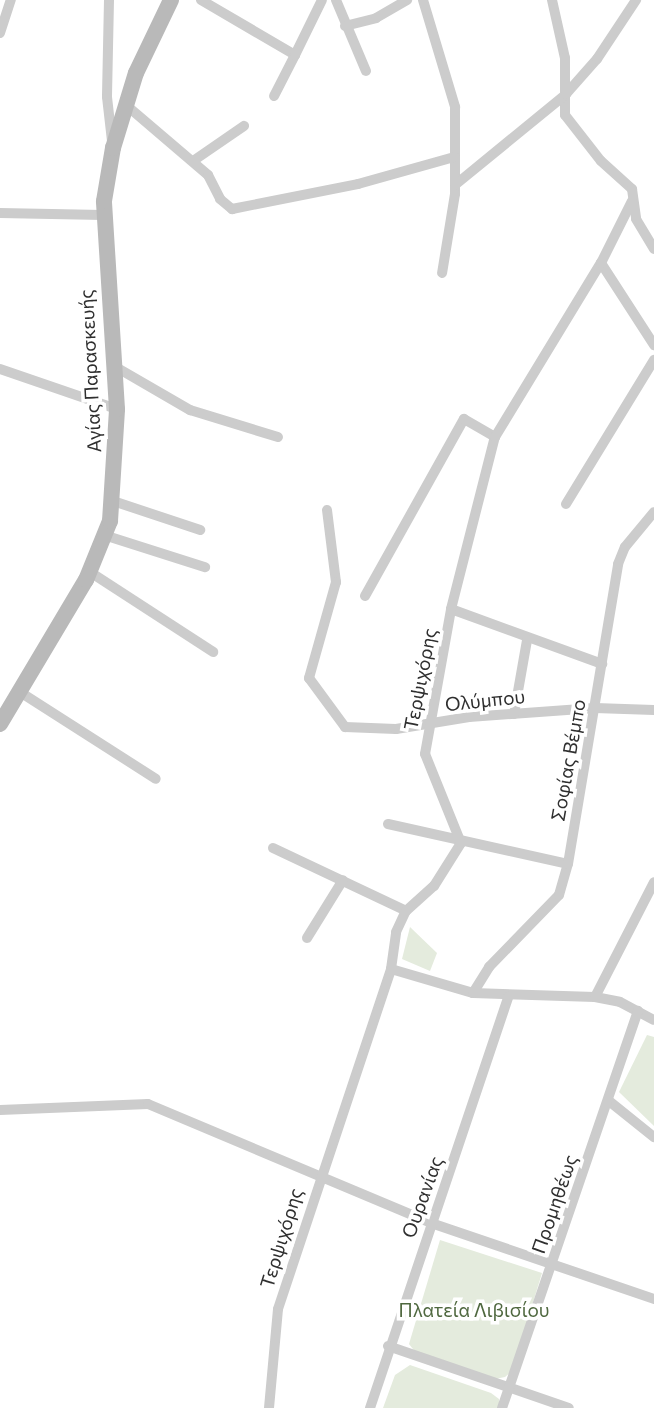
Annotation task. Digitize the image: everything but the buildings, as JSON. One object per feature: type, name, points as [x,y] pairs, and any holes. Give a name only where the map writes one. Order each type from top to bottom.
[{"type":"street","points":[[109,0],[107,97],[113,148]]},
{"type":"street","name":"Αγίας Παρασκευής","points":[[0,724],[90,572],[107,536],[113,501],[117,409],[103,215],[113,148],[126,105],[142,57],[171,0]]},
{"type":"street","points":[[201,0],[295,55]]},
{"type":"street","points":[[274,96],[322,0]]},
{"type":"street","points":[[337,0],[345,26],[366,71]]},
{"type":"street","points":[[345,26],[376,18],[407,0]]},
{"type":"street","points":[[423,0],[455,107],[455,184],[442,273]]},
{"type":"street","points":[[552,0],[565,58],[565,115],[576,132],[629,184],[636,219],[654,249]]},
{"type":"street","points":[[455,184],[566,94],[597,60],[636,0]]},
{"type":"street","points":[[0,33],[7,2]]},
{"type":"street","points":[[126,105],[193,161],[226,205],[241,210],[454,157]]},
{"type":"street","points":[[193,161],[244,126]]},
{"type":"street","name":"Τερψιχόρης","points":[[269,1408],[278,1309],[318,1178],[391,969],[396,932],[406,911],[435,886],[461,843],[426,765],[427,726],[451,610],[495,437],[601,263],[632,201]]},
{"type":"street","points":[[0,213],[103,215]]},
{"type":"street","points":[[601,263],[654,345]]},
{"type":"street","points":[[566,504],[654,359]]},
{"type":"street","points":[[114,366],[190,410],[278,437]]},
{"type":"street","points":[[0,369],[36,385],[117,409]]},
{"type":"street","points":[[365,596],[464,419],[495,437]]},
{"type":"street","points":[[113,501],[200,530]]},
{"type":"street","name":"Ολύμπου","points":[[327,510],[336,582],[310,684],[351,730],[427,726],[514,714],[595,708],[654,710]]},
{"type":"street","name":"Σοφίας Βέμπο","points":[[473,993],[489,967],[552,906],[568,864],[620,557],[653,514]]},
{"type":"street","points":[[107,536],[205,567]]},
{"type":"street","points":[[90,572],[213,652]]},
{"type":"street","points":[[451,610],[527,640],[602,664]]},
{"type":"street","points":[[514,714],[527,640]]},
{"type":"street","points":[[20,692],[156,779]]},
{"type":"street","points":[[388,824],[461,843],[568,864]]},
{"type":"street","points":[[273,848],[406,911]]},
{"type":"street","points":[[307,938],[342,880]]},
{"type":"street","points":[[595,997],[654,882]]},
{"type":"street","points":[[391,969],[473,993],[509,998],[595,997],[649,1014]]},
{"type":"street","name":"Ουρανίας","points":[[370,1408],[388,1346],[509,998]]},
{"type":"street","name":"Προμηθέως","points":[[502,1408],[609,1101],[649,1014]]},
{"type":"street","points":[[609,1101],[654,1137]]},
{"type":"street","points":[[0,1110],[141,1102],[243,1142],[318,1178],[431,1223],[654,1299]]},
{"type":"street","points":[[388,1346],[569,1408]]},
{"type":"green space","points":[[410,927],[437,953],[430,971],[402,959]]},
{"type":"green space","points":[[647,1035],[654,1037],[654,1126],[619,1092]]},
{"type":"green space","name":"Πλατεία Λιβισίου","points":[[440,1240],[542,1273],[512,1371],[505,1377],[495,1379],[416,1353],[409,1344]]},
{"type":"green space","points":[[410,1365],[491,1393],[499,1399],[499,1408],[383,1408],[395,1375]]}]
